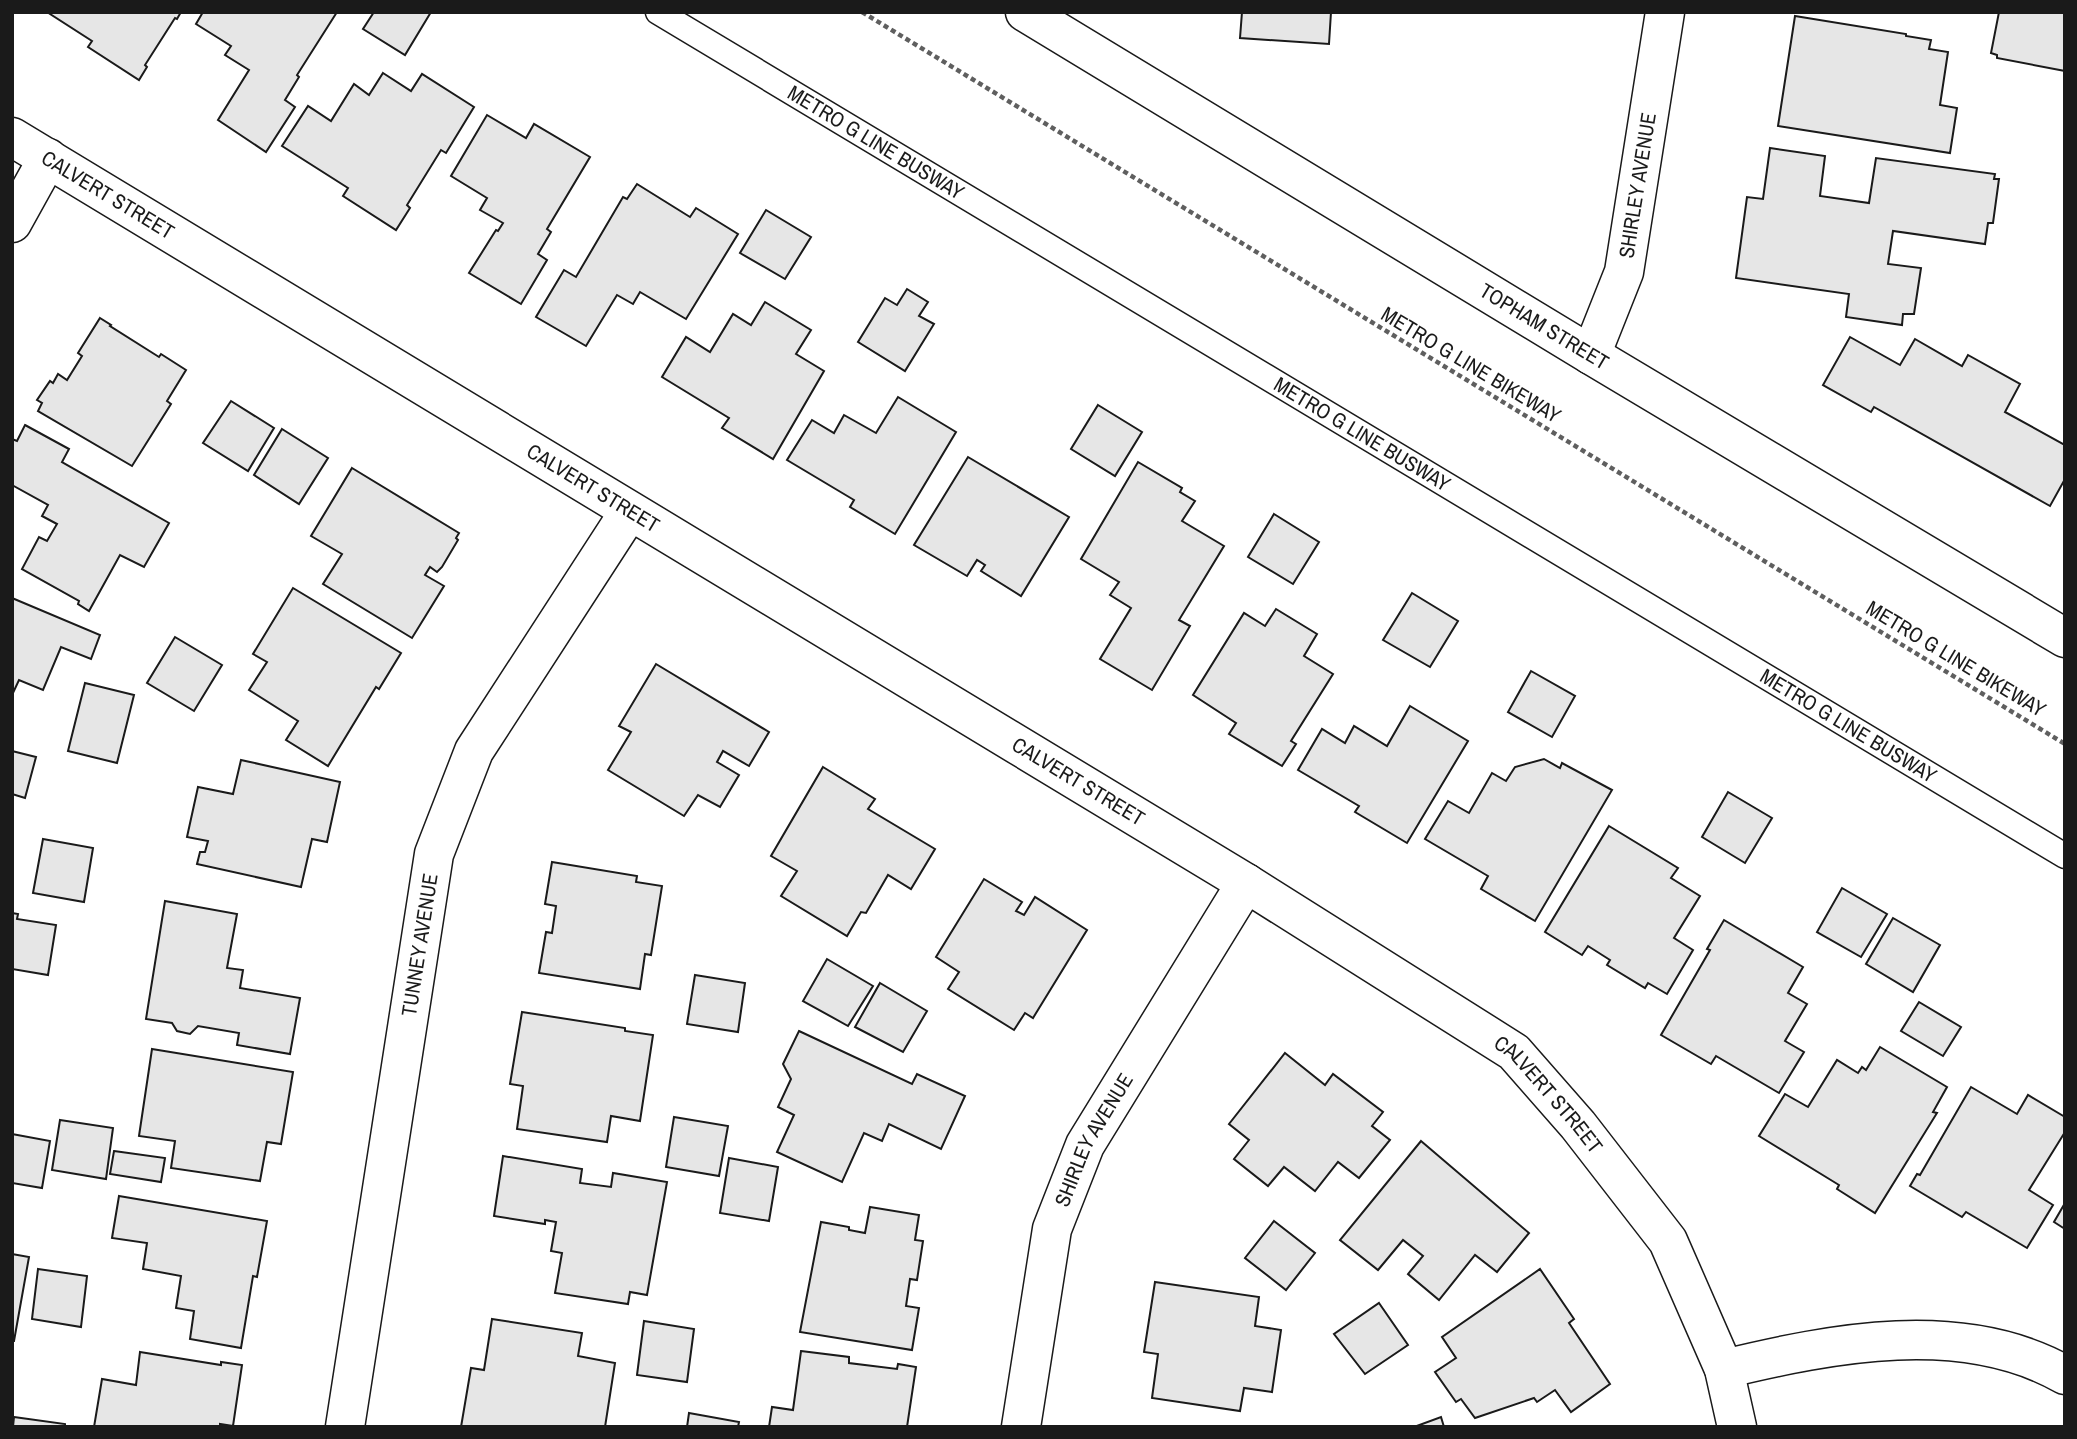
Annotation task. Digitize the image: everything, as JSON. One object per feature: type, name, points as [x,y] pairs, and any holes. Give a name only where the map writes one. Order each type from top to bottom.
[{"type":"street","name":"TOPHAM STREET","points":[[1026,12],[1591,355],[2065,638]]},
{"type":"street","name":"SHIRLEY AVENUE","points":[[1591,355],[1624,272],[1665,12]]},
{"type":"street","name":"CALVERT STREET","points":[[12,137],[1246,883],[1514,1052],[1578,1125],[1668,1241],[1724,1369],[1737,1427]]},
{"type":"street","points":[[12,223],[48,158]]},
{"type":"street","name":"TUNNEY AVENUE","points":[[345,1427],[434,854],[474,751],[629,512]]},
{"type":"street","name":"SHIRLEY AVENUE","points":[[1021,1427],[1052,1229],[1085,1145],[1246,883]]},
{"type":"street","points":[[1724,1369],[1790,1353],[1896,1340],[1960,1340],[2043,1362],[2065,1375]]},
{"type":"lane","name":"METRO G LINE BUSWAY","points":[[658,12],[2065,856]]},
{"type":"path","name":"METRO G LINE BIKEWAY","points":[[862,12],[2065,744]]},
{"type":"building","points":[[47,12],[181,12],[145,65],[147,67],[139,80],[88,47],[92,41]]},
{"type":"building","points":[[203,12],[337,12],[297,75],[299,77],[285,100],[295,107],[266,152],[218,120],[249,70],[225,55],[231,46],[196,24]]},
{"type":"building","points":[[374,12],[431,12],[405,55],[363,29]]},
{"type":"building","points":[[1242,12],[1331,12],[1329,44],[1240,38]]},
{"type":"building","points":[[1999,12],[2065,12],[2065,71],[1997,58],[1997,55],[1991,53]]},
{"type":"building","points":[[1795,16],[1906,34],[1931,40],[1929,49],[1948,52],[1940,105],[1957,108],[1950,153],[1778,126]]},
{"type":"building","points":[[383,73],[411,91],[422,74],[474,107],[446,153],[441,150],[407,205],[410,208],[396,230],[343,196],[348,188],[282,146],[308,106],[331,121],[354,84],[369,95]]},
{"type":"building","points":[[487,115],[526,138],[534,124],[590,157],[547,229],[551,232],[538,254],[547,260],[521,304],[469,273],[503,223],[480,210],[487,198],[451,176]]},
{"type":"building","points":[[1770,148],[1825,156],[1820,196],[1869,203],[1876,158],[1995,174],[1994,179],[1999,179],[1993,223],[1988,223],[1985,244],[1893,231],[1888,264],[1921,268],[1914,314],[1903,314],[1902,325],[1846,317],[1849,294],[1736,278],[1747,197],[1763,199]]},
{"type":"building","points":[[637,184],[690,217],[696,208],[738,234],[686,319],[640,292],[633,304],[617,295],[586,346],[536,317],[564,270],[576,277],[623,197],[627,199]]},
{"type":"building","points":[[766,210],[811,237],[785,279],[740,253]]},
{"type":"building","points":[[907,289],[928,302],[919,316],[934,324],[905,371],[858,342],[885,298],[897,305]]},
{"type":"building","points":[[765,302],[811,330],[796,354],[824,371],[773,459],[722,428],[729,418],[662,377],[686,337],[710,352],[733,314],[751,325]]},
{"type":"building","points":[[100,318],[159,357],[161,354],[186,370],[167,401],[171,404],[132,466],[38,411],[42,403],[37,400],[50,381],[53,383],[58,374],[67,380],[82,356],[78,353]]},
{"type":"building","points":[[1850,337],[1900,365],[1915,339],[1962,366],[1968,355],[2020,384],[2005,412],[2065,445],[2065,479],[2050,506],[1874,407],[1871,412],[1823,385]]},
{"type":"building","points":[[898,397],[956,432],[895,534],[850,507],[854,500],[787,460],[812,420],[834,433],[844,415],[876,433]]},
{"type":"building","points":[[231,401],[274,428],[248,471],[203,443]]},
{"type":"building","points":[[1098,405],[1142,432],[1115,476],[1071,449]]},
{"type":"building","points":[[25,425],[69,449],[62,462],[169,523],[144,567],[120,555],[89,611],[78,604],[79,601],[22,569],[39,537],[47,541],[57,524],[42,516],[48,505],[12,485],[12,439],[17,441]]},
{"type":"building","points":[[282,429],[328,458],[299,504],[254,475]]},
{"type":"building","points":[[968,457],[1069,517],[1021,596],[981,571],[985,565],[977,560],[967,576],[914,545]]},
{"type":"building","points":[[1138,462],[1182,488],[1180,492],[1195,501],[1182,521],[1224,546],[1179,620],[1190,626],[1152,690],[1100,659],[1131,608],[1110,595],[1119,582],[1081,559]]},
{"type":"building","points":[[352,468],[459,533],[456,538],[458,540],[442,567],[437,572],[430,567],[425,575],[444,586],[412,638],[323,584],[342,554],[311,536]]},
{"type":"building","points":[[1274,514],[1319,542],[1293,584],[1248,557]]},
{"type":"building","points":[[293,588],[401,653],[379,689],[376,687],[328,766],[286,740],[298,721],[249,690],[267,662],[253,654]]},
{"type":"building","points":[[1412,593],[1458,621],[1430,667],[1383,640]]},
{"type":"building","points":[[12,598],[100,635],[91,659],[61,647],[43,690],[19,680],[12,695]]},
{"type":"building","points":[[1276,609],[1317,634],[1304,656],[1333,674],[1291,741],[1296,744],[1282,766],[1229,734],[1236,723],[1193,695],[1244,613],[1265,626]]},
{"type":"building","points":[[175,637],[222,665],[194,711],[147,683]]},
{"type":"building","points":[[656,664],[769,732],[749,766],[723,751],[717,762],[739,775],[720,807],[698,795],[684,816],[608,770],[631,732],[619,726]]},
{"type":"building","points":[[1531,671],[1575,696],[1552,737],[1508,712]]},
{"type":"building","points":[[85,683],[134,695],[117,763],[68,751]]},
{"type":"building","points":[[1410,706],[1468,741],[1407,843],[1355,812],[1359,806],[1298,770],[1322,729],[1345,743],[1354,726],[1387,746]]},
{"type":"building","points":[[12,751],[36,757],[25,798],[12,794]]},
{"type":"building","points":[[1544,759],[1560,768],[1562,763],[1612,790],[1535,921],[1481,889],[1488,876],[1425,839],[1448,801],[1469,813],[1492,773],[1506,781],[1515,767]]},
{"type":"building","points":[[241,760],[340,782],[327,842],[312,839],[301,887],[197,864],[200,852],[205,852],[208,841],[187,837],[198,787],[233,794]]},
{"type":"building","points":[[823,767],[875,799],[868,809],[935,849],[911,889],[888,875],[866,913],[861,912],[847,936],[781,896],[797,871],[771,856]]},
{"type":"building","points":[[1728,792],[1772,818],[1745,863],[1702,837]]},
{"type":"building","points":[[1609,826],[1678,868],[1671,878],[1700,896],[1674,938],[1693,950],[1667,994],[1648,983],[1645,988],[1607,965],[1610,960],[1588,946],[1582,955],[1545,932]]},
{"type":"building","points":[[43,839],[93,848],[84,902],[33,893]]},
{"type":"building","points":[[552,862],[637,876],[636,882],[662,886],[651,955],[645,954],[640,989],[539,973],[546,932],[552,933],[556,906],[545,904]]},
{"type":"building","points":[[984,879],[1022,902],[1016,911],[1024,915],[1035,897],[1087,930],[1033,1018],[1025,1013],[1014,1030],[948,989],[959,972],[936,957]]},
{"type":"building","points":[[1842,888],[1887,914],[1861,957],[1817,932]]},
{"type":"building","points":[[165,901],[237,914],[227,968],[243,970],[240,988],[300,998],[290,1054],[237,1045],[239,1033],[198,1026],[190,1034],[177,1031],[172,1023],[146,1019]]},
{"type":"building","points":[[12,913],[18,914],[17,919],[56,925],[48,975],[12,969]]},
{"type":"building","points":[[1893,918],[1940,945],[1913,992],[1866,964]]},
{"type":"building","points":[[1724,920],[1803,967],[1788,993],[1807,1004],[1785,1041],[1804,1052],[1779,1093],[1716,1056],[1711,1064],[1661,1035],[1710,950],[1707,949]]},
{"type":"building","points":[[827,959],[873,986],[848,1026],[803,1001]]},
{"type":"building","points":[[695,975],[745,983],[738,1032],[687,1024]]},
{"type":"building","points":[[880,983],[927,1011],[903,1052],[855,1027]]},
{"type":"building","points":[[1919,1002],[1961,1027],[1943,1056],[1901,1031]]},
{"type":"building","points":[[522,1012],[653,1035],[640,1121],[611,1116],[607,1142],[517,1129],[523,1086],[510,1084]]},
{"type":"building","points":[[799,1031],[912,1084],[917,1074],[965,1096],[941,1149],[889,1124],[882,1141],[864,1133],[842,1182],[777,1152],[794,1115],[778,1107],[791,1079],[783,1064]]},
{"type":"building","points":[[1880,1047],[1947,1087],[1933,1112],[1937,1113],[1875,1213],[1837,1189],[1839,1185],[1759,1136],[1785,1094],[1808,1107],[1837,1060],[1858,1073],[1862,1067],[1866,1070]]},
{"type":"building","points":[[152,1049],[293,1072],[281,1144],[267,1142],[260,1181],[171,1168],[175,1141],[139,1136]]},
{"type":"building","points":[[1285,1053],[1325,1085],[1333,1074],[1383,1112],[1372,1126],[1390,1140],[1359,1178],[1338,1162],[1315,1191],[1284,1167],[1268,1186],[1234,1159],[1249,1140],[1229,1124]]},
{"type":"building","points":[[1971,1087],[2017,1114],[2028,1095],[2065,1117],[2065,1132],[2029,1190],[2053,1205],[2027,1248],[1966,1212],[1962,1217],[1910,1186],[1917,1174],[1920,1175]]},
{"type":"building","points":[[674,1117],[728,1126],[719,1176],[666,1167]]},
{"type":"building","points":[[60,1120],[113,1128],[106,1179],[52,1170]]},
{"type":"building","points":[[12,1134],[50,1141],[42,1188],[12,1183]]},
{"type":"building","points":[[1421,1141],[1529,1233],[1497,1272],[1475,1255],[1439,1300],[1408,1274],[1423,1256],[1403,1240],[1378,1270],[1340,1240]]},
{"type":"building","points":[[114,1151],[165,1158],[161,1182],[110,1174]]},
{"type":"building","points":[[503,1156],[582,1169],[580,1183],[611,1187],[613,1173],[667,1182],[647,1295],[630,1292],[628,1304],[555,1293],[562,1253],[551,1251],[556,1222],[545,1220],[545,1224],[494,1216]]},
{"type":"building","points":[[729,1158],[778,1167],[769,1221],[720,1213]]},
{"type":"building","points":[[119,1196],[267,1221],[257,1277],[253,1276],[241,1348],[190,1339],[194,1311],[176,1308],[181,1276],[143,1269],[147,1243],[112,1238]]},
{"type":"building","points":[[2065,1203],[2065,1229],[2054,1222]]},
{"type":"building","points":[[870,1207],[919,1215],[915,1240],[923,1241],[917,1280],[910,1279],[906,1306],[919,1308],[912,1350],[800,1332],[821,1222],[865,1233]]},
{"type":"building","points":[[1274,1221],[1315,1253],[1286,1290],[1245,1258]]},
{"type":"building","points":[[12,1254],[29,1257],[14,1341],[12,1341]]},
{"type":"building","points":[[38,1269],[87,1276],[81,1327],[32,1319]]},
{"type":"building","points":[[1540,1269],[1574,1319],[1569,1323],[1610,1384],[1571,1412],[1555,1390],[1537,1402],[1534,1398],[1475,1418],[1461,1399],[1456,1402],[1435,1372],[1456,1358],[1442,1337]]},
{"type":"building","points":[[1155,1282],[1259,1297],[1255,1326],[1281,1330],[1272,1392],[1244,1388],[1240,1411],[1152,1398],[1158,1354],[1144,1352]]},
{"type":"building","points":[[1379,1303],[1408,1345],[1365,1374],[1334,1334]]},
{"type":"building","points":[[492,1319],[582,1333],[578,1356],[615,1363],[605,1427],[461,1427],[471,1368],[484,1370]]},
{"type":"building","points":[[644,1321],[694,1329],[687,1382],[637,1375]]},
{"type":"building","points":[[801,1351],[849,1357],[849,1363],[897,1369],[898,1364],[916,1367],[907,1427],[769,1427],[772,1407],[793,1410]]},
{"type":"building","points":[[140,1352],[221,1365],[221,1362],[242,1365],[233,1426],[94,1427],[102,1379],[136,1385]]},
{"type":"building","points":[[689,1413],[739,1422],[738,1427],[687,1427]]},
{"type":"building","points":[[14,1417],[65,1424],[65,1427],[13,1427]]},
{"type":"building","points":[[1441,1417],[1444,1427],[1414,1427]]}]
